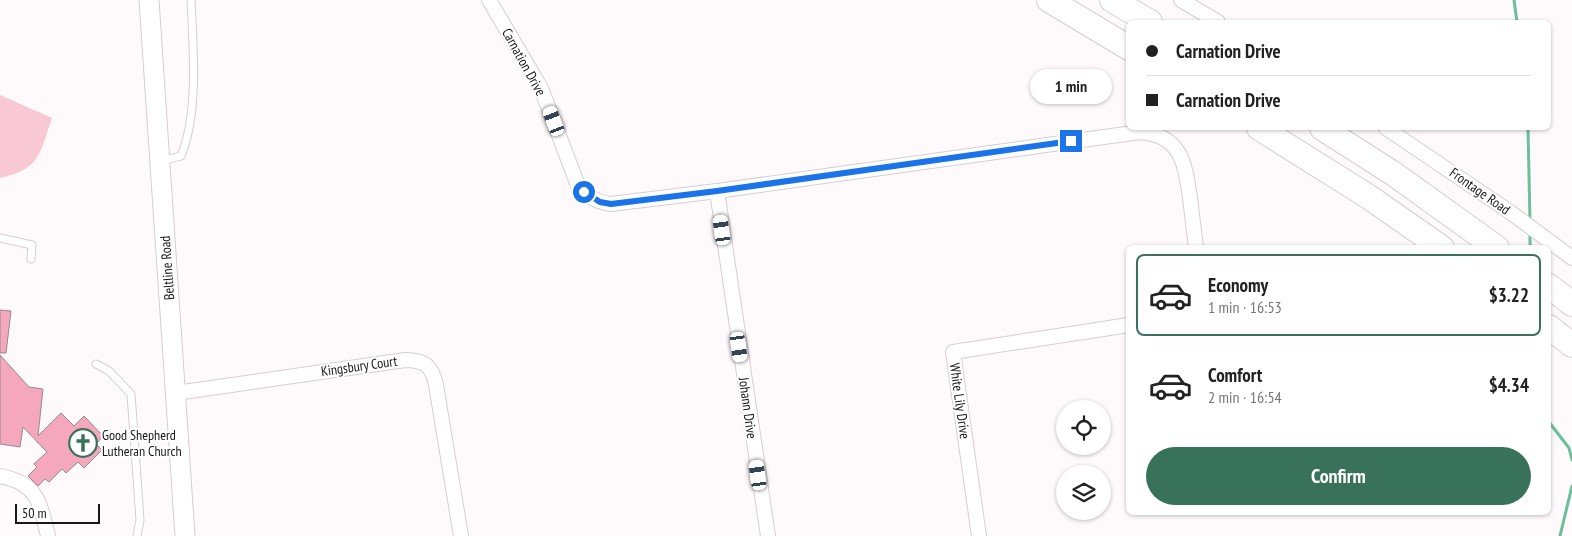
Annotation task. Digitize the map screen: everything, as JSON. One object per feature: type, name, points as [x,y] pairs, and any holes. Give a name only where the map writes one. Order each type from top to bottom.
[{"type":"highway","points":[[1049,0],[1126,46]]},
{"type":"highway","points":[[1112,0],[1147,20]]},
{"type":"highway","points":[[1262,130],[1369,197],[1438,245]]},
{"type":"highway","points":[[1325,130],[1394,174],[1494,245]]},
{"type":"highway","points":[[1551,288],[1572,304]]},
{"type":"highway","points":[[1551,329],[1572,345]]},
{"type":"main road","name":"Beltline Road","points":[[149,0],[185,536]]},
{"type":"street","name":"Carnation Drive","points":[[489,0],[541,88],[577,183],[584,192],[600,202],[611,204],[717,191],[1140,132],[1150,133],[1168,141],[1181,156],[1186,170],[1196,245]]},
{"type":"street","points":[[1181,0],[1215,20]]},
{"type":"street","name":"Frontage Road","points":[[1389,130],[1510,212],[1572,258]]},
{"type":"street","name":"Johann Drive","points":[[717,191],[768,536]]},
{"type":"street","name":"White Lily Drive","points":[[980,536],[953,352],[1126,326]]},
{"type":"street","name":"Kingsbury Court","points":[[176,393],[405,360],[422,362],[430,368],[436,385],[461,536]]},
{"type":"street","points":[[0,476],[17,479],[39,499],[48,536]]},
{"type":"lane","points":[[160,162],[180,156],[187,141],[193,66],[191,0]]},
{"type":"lane","points":[[0,238],[32,245],[31,259]]},
{"type":"lane","points":[[96,364],[109,371],[131,394],[140,520],[137,536]]},
{"type":"shaded area","points":[[0,95],[52,118],[41,150],[31,165],[24,170],[0,178]]},
{"type":"building","points":[[0,310],[11,311],[6,353],[0,353]]},
{"type":"building","points":[[0,355],[29,387],[43,389],[38,436],[61,413],[74,426],[84,416],[103,436],[96,444],[102,450],[84,468],[78,462],[66,473],[62,469],[49,482],[45,479],[38,486],[28,476],[37,467],[34,464],[47,452],[23,427],[20,447],[0,444]]},
{"type":"waterway","points":[[1514,0],[1517,20]]},
{"type":"waterway","points":[[1528,130],[1530,222]]},
{"type":"waterway","points":[[1530,233],[1530,245]]},
{"type":"waterway","points":[[1551,425],[1569,448],[1572,460]]},
{"type":"waterway","points":[[1560,536],[1572,486]]},
{"type":"place","name":"Good Shepherd Lutheran Church","points":[[83,443]]},
{"type":"route","points":[[584,192],[591,198],[611,204],[717,191],[1071,141]]}]
